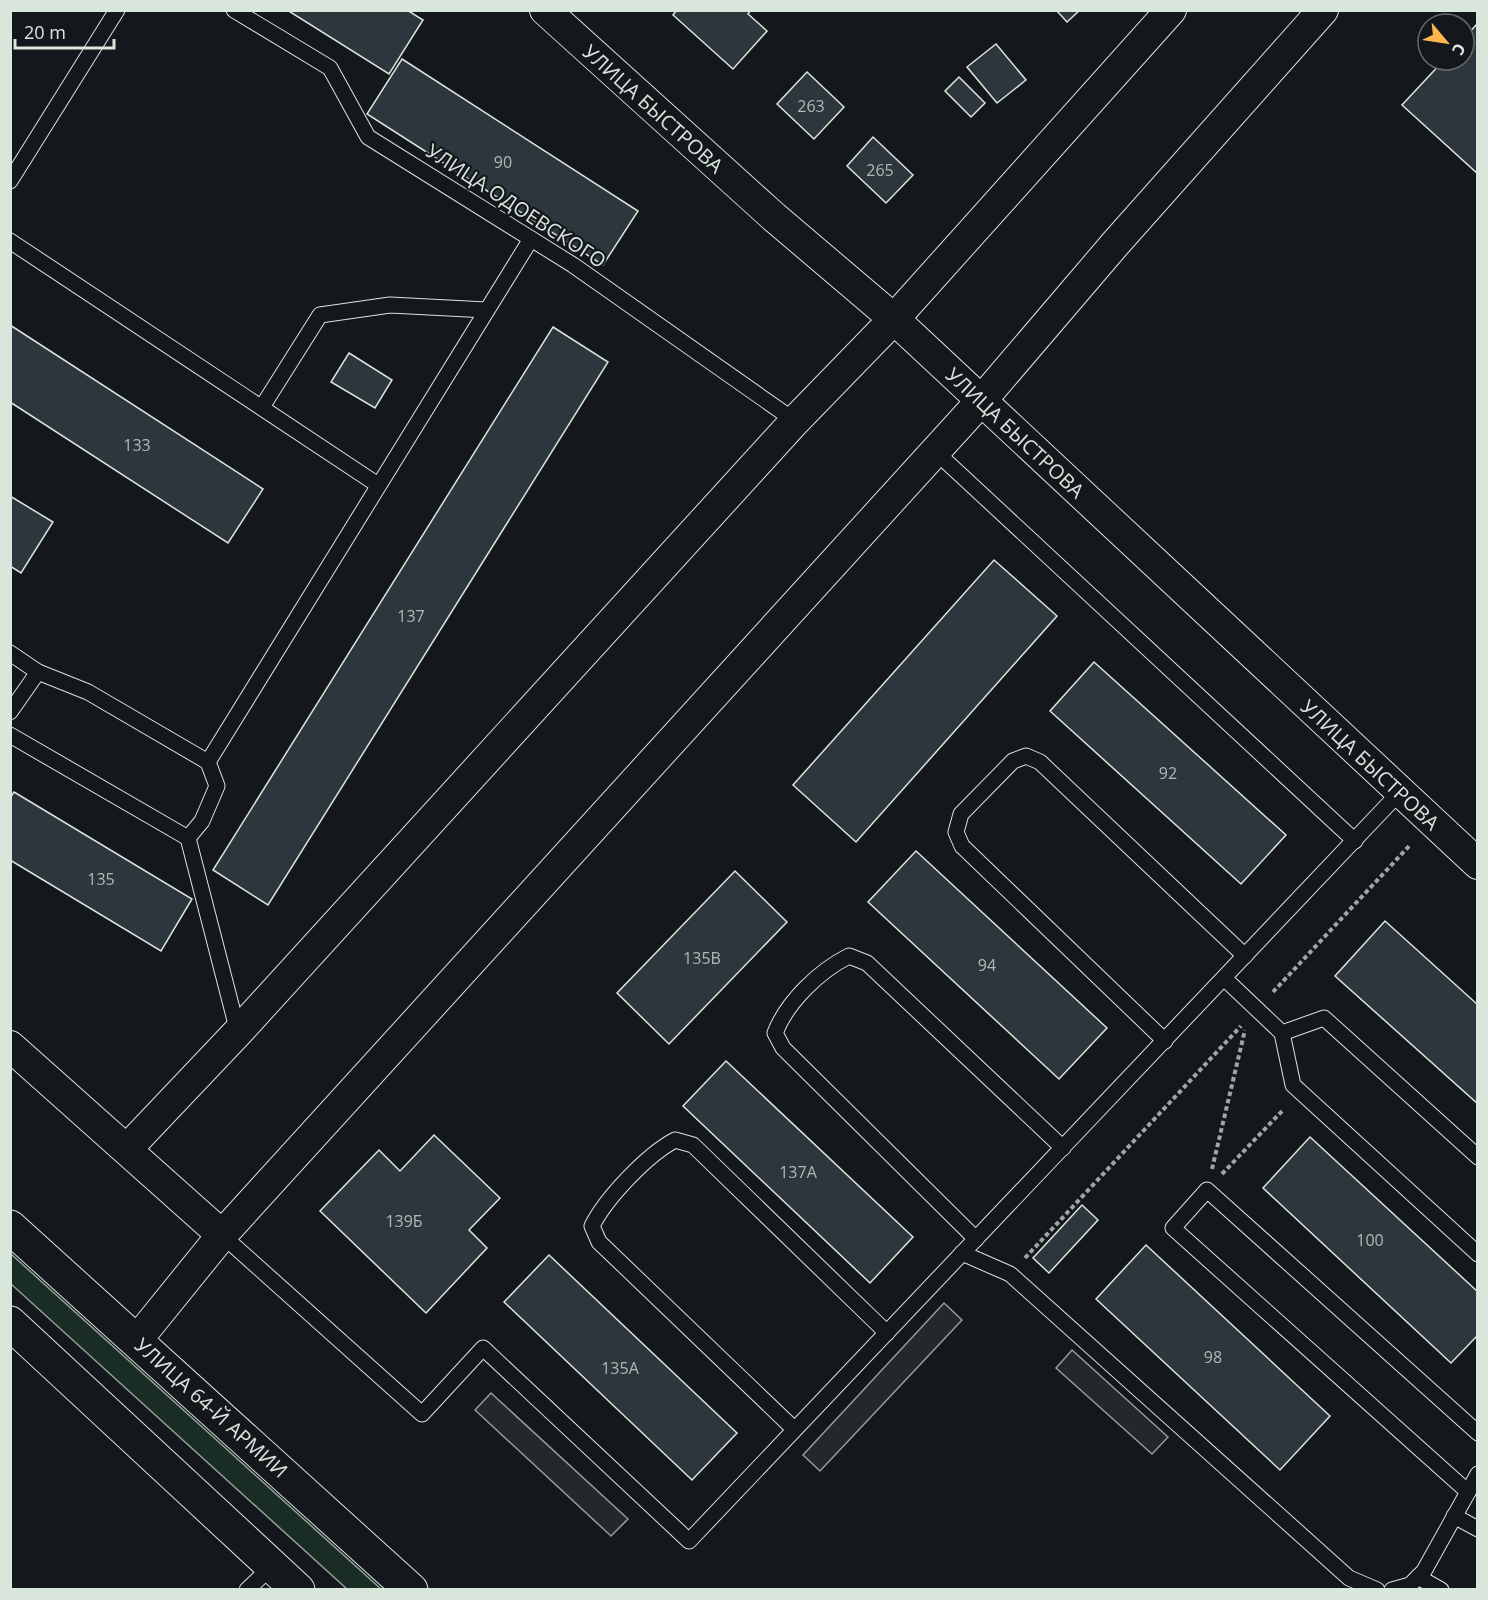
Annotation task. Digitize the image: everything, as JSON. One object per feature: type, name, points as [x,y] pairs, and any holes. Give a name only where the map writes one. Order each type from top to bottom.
[{"type":"highway","name":"УЛИЦА 64-Й АРМИИ","points":[[10,1227],[411,1590]]},
{"type":"highway","points":[[10,1323],[298,1590]]},
{"type":"street","name":"УЛИЦА БЫСТРОВА","points":[[544,10],[774,217],[894,319],[1478,864]]},
{"type":"street","points":[[128,1148],[238,1032],[795,421],[894,319],[1171,10]]},
{"type":"street","points":[[137,1340],[222,1235],[936,452],[1115,244],[1323,10]]},
{"type":"street","points":[[10,1046],[128,1148],[222,1235]]},
{"type":"lane","points":[[10,181],[117,10]]},
{"type":"lane","name":"УЛИЦА ОДОЕВСКОГО","points":[[234,10],[330,68],[369,136],[531,238],[795,421]]},
{"type":"lane","points":[[208,762],[531,238]]},
{"type":"lane","points":[[10,241],[378,485]]},
{"type":"lane","points":[[262,407],[320,315],[390,305],[487,310]]},
{"type":"lane","points":[[936,452],[1355,841]]},
{"type":"lane","points":[[10,653],[38,672],[88,692],[208,762],[217,786],[202,821],[188,838]]},
{"type":"lane","points":[[10,712],[38,672]]},
{"type":"lane","points":[[10,735],[188,838],[238,1032]]},
{"type":"lane","points":[[1165,1041],[962,846],[956,832],[961,814],[1013,761],[1026,756],[1040,762],[1245,956]]},
{"type":"lane","points":[[222,1235],[422,1414],[483,1348],[689,1541],[1400,792]]},
{"type":"lane","points":[[976,1239],[783,1048],[775,1033],[782,1016],[831,965],[849,956],[867,963],[1063,1148]]},
{"type":"lane","points":[[1224,978],[1282,1033],[1293,1085],[1478,1254]]},
{"type":"lane","points":[[1282,1033],[1324,1018],[1478,1157]]},
{"type":"lane","points":[[794,1429],[599,1242],[592,1226],[600,1210],[653,1155],[675,1140],[693,1145],[887,1333]]},
{"type":"lane","points":[[1468,1492],[1173,1228],[1207,1190],[1478,1433]]},
{"type":"lane","points":[[962,1253],[1010,1274],[1349,1578],[1377,1590]]},
{"type":"lane","points":[[1413,1584],[1425,1571],[1478,1474]]},
{"type":"lane","points":[[1454,1516],[1478,1528]]},
{"type":"lane","points":[[247,1590],[272,1566]]},
{"type":"lane","points":[[1392,1590],[1413,1584],[1441,1590]]},
{"type":"path","points":[[1257,1009],[1432,822]]},
{"type":"path","points":[[1010,1274],[1248,1019],[1207,1190]]},
{"type":"path","points":[[1207,1190],[1300,1092]]},
{"type":"green space","points":[[10,1254],[381,1589],[347,1589],[11,1284]]},
{"type":"shaded area","points":[[944,1303],[962,1320],[820,1471],[803,1455]]},
{"type":"shaded area","points":[[1072,1350],[1168,1437],[1152,1454],[1056,1368]]},
{"type":"shaded area","points":[[491,1393],[628,1519],[611,1536],[475,1410]]},
{"type":"building","points":[[287,10],[407,10],[423,20],[389,74]]},
{"type":"building","points":[[677,10],[751,10],[748,14],[767,31],[733,69],[673,15]]},
{"type":"building","points":[[1056,10],[1080,10],[1067,22]]},
{"type":"building","points":[[1478,23],[1478,174],[1402,105],[1433,72],[1476,72],[1476,25]]},
{"type":"building","points":[[996,44],[1026,80],[997,103],[967,67]]},
{"type":"building","points":[[402,59],[638,211],[603,265],[367,114]]},
{"type":"building","points":[[807,72],[844,107],[814,139],[777,104]]},
{"type":"building","points":[[959,77],[985,103],[971,117],[945,91]]},
{"type":"building","points":[[873,137],[913,175],[886,203],[847,166]]},
{"type":"building","points":[[10,325],[263,489],[228,543],[10,402]]},
{"type":"building","points":[[553,327],[608,362],[268,905],[213,870]]},
{"type":"building","points":[[349,353],[392,380],[375,408],[331,382]]},
{"type":"building","points":[[10,496],[53,522],[21,573],[10,566]]},
{"type":"building","points":[[994,560],[1057,616],[856,842],[793,785]]},
{"type":"building","points":[[1094,662],[1286,835],[1241,884],[1050,711]]},
{"type":"building","points":[[14,792],[192,899],[161,951],[10,860],[10,798]]},
{"type":"building","points":[[916,851],[1107,1028],[1059,1079],[868,902]]},
{"type":"building","points":[[735,871],[787,922],[669,1044],[617,993]]},
{"type":"building","points":[[1385,921],[1478,1005],[1478,1104],[1335,976]]},
{"type":"building","points":[[726,1061],[913,1237],[870,1283],[683,1106]]},
{"type":"building","points":[[434,1135],[500,1198],[469,1230],[487,1248],[426,1313],[320,1211],[379,1150],[400,1171]]},
{"type":"building","points":[[1310,1137],[1478,1292],[1478,1335],[1451,1363],[1263,1188]]},
{"type":"building","points":[[1082,1205],[1098,1220],[1049,1273],[1033,1258]]},
{"type":"building","points":[[1146,1245],[1330,1416],[1280,1470],[1096,1299]]},
{"type":"building","points":[[549,1255],[737,1433],[692,1480],[504,1302]]}]
